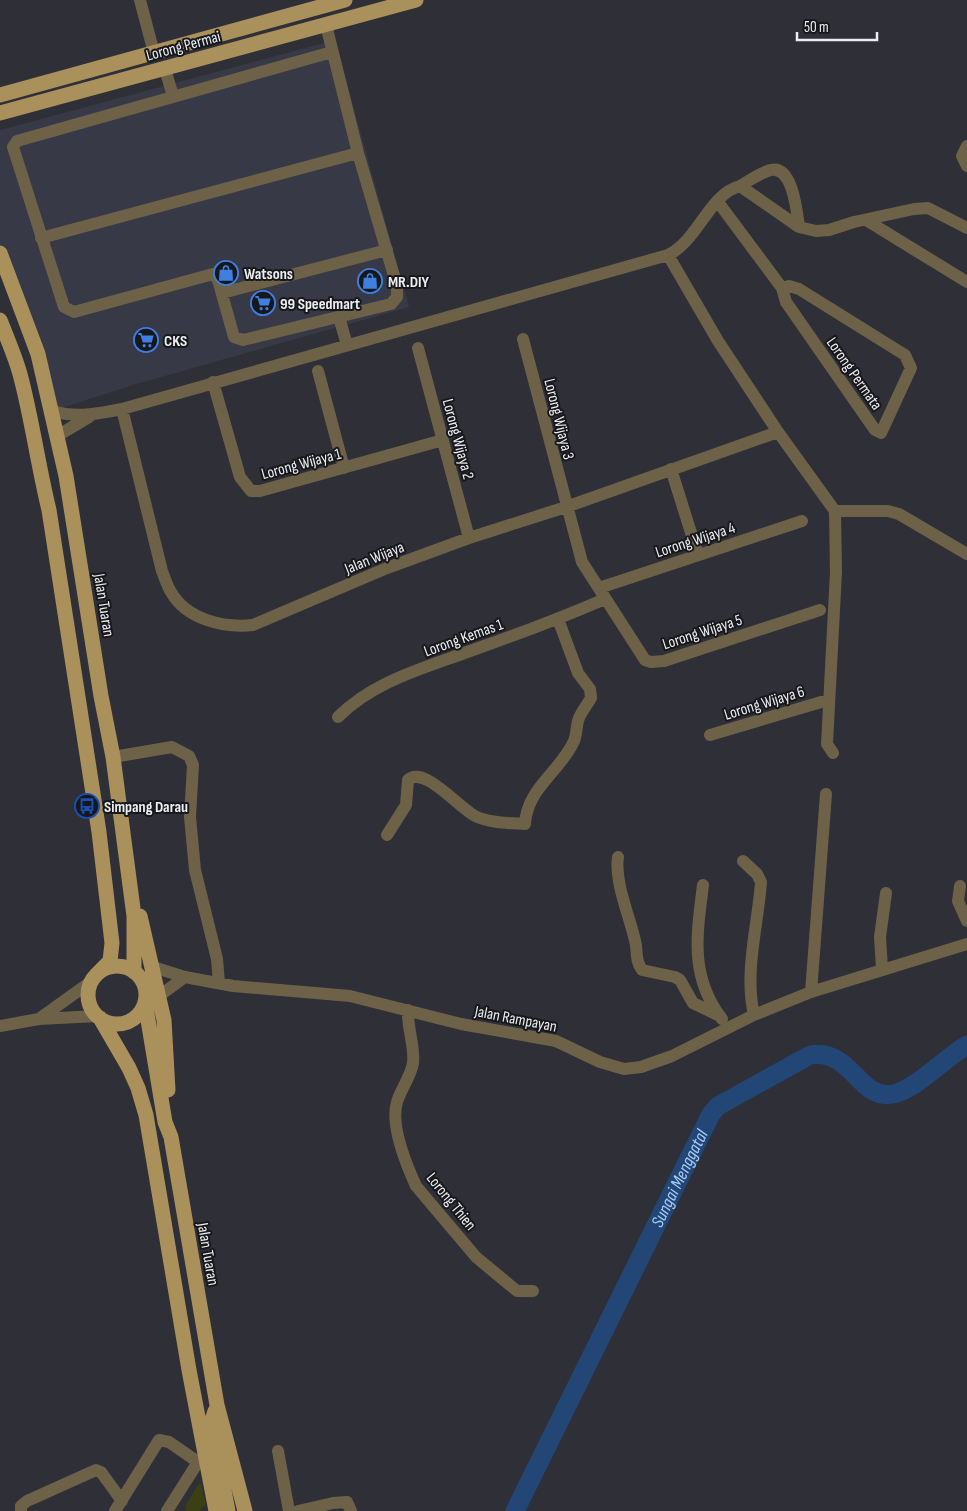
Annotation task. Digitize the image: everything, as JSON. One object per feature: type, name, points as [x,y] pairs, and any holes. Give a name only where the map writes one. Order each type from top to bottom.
[{"type":"main road","name":"Lorong Permai","points":[[0,95],[154,54],[312,4],[345,0]]},
{"type":"main road","name":"Lorong Permai","points":[[0,113],[416,0]]},
{"type":"main road","name":"Jalan Tuaran","points":[[0,253],[38,354],[68,484],[101,696],[113,757],[134,916],[134,972]]},
{"type":"main road","points":[[0,320],[20,373],[31,422],[39,472],[49,510],[100,832],[112,943],[110,961],[94,978],[89,1000],[129,1068],[138,1088],[146,1115],[189,1370],[201,1460],[216,1511]]},
{"type":"main road","points":[[99,1017],[113,1023],[127,1022],[138,1014],[152,999],[153,968],[139,915],[131,896]]},
{"type":"main road","points":[[94,978],[104,969],[114,966],[125,967],[134,972],[152,999]]},
{"type":"main road","name":"Jalan Tuaran","points":[[152,999],[165,1122],[171,1137],[217,1405],[245,1511]]},
{"type":"main road","points":[[173,1153],[167,1166],[204,1378],[201,1383],[194,1382],[189,1370]]},
{"type":"main road","points":[[217,1405],[211,1423],[228,1511]]},
{"type":"street","points":[[140,0],[154,54]]},
{"type":"street","points":[[326,24],[358,153],[397,286],[397,297],[391,304],[238,340],[234,337],[218,280],[213,274],[74,312],[64,307],[13,148],[17,141],[332,52]]},
{"type":"street","points":[[164,69],[173,96]]},
{"type":"street","points":[[967,146],[962,156],[967,166]]},
{"type":"street","points":[[41,238],[358,153]]},
{"type":"street","points":[[57,436],[91,416],[668,255],[683,246],[718,202],[732,188],[740,186],[770,170],[782,172],[787,178],[796,200],[799,227]]},
{"type":"street","points":[[740,186],[799,227],[816,232],[928,208],[967,228]]},
{"type":"street","name":"Lorong Permata","points":[[718,202],[782,288],[786,302],[875,430],[881,433],[911,368],[905,354],[795,287],[782,288]]},
{"type":"street","points":[[866,220],[967,282]]},
{"type":"street","points":[[222,293],[387,250]]},
{"type":"street","points":[[668,255],[718,340],[778,432],[835,511],[836,572],[827,744],[833,754]]},
{"type":"street","points":[[338,317],[347,346]]},
{"type":"street","name":"Lorong Wijaya 3","points":[[522,339],[566,507]]},
{"type":"street","name":"Lorong Wijaya 2","points":[[418,348],[469,538]]},
{"type":"street","points":[[318,372],[344,468]]},
{"type":"street","name":"Lorong Wijaya 1","points":[[213,382],[240,477],[251,491],[260,492],[443,440]]},
{"type":"street","name":"Jalan Wijaya","points":[[122,408],[162,571],[168,586],[182,605],[196,615],[214,623],[236,626],[253,625],[387,568],[778,432]]},
{"type":"street","points":[[52,411],[65,415],[91,416]]},
{"type":"street","points":[[671,470],[698,555]]},
{"type":"street","name":"Lorong Wijaya 5","points":[[566,507],[582,562],[644,660],[651,662],[664,661],[820,610]]},
{"type":"street","points":[[835,511],[888,511],[899,514],[967,554]]},
{"type":"street","name":"Lorong Wijaya 4","points":[[602,593],[698,555],[802,521]]},
{"type":"street","name":"Lorong Kemas 1","points":[[338,717],[350,705],[384,684],[558,619],[602,593]]},
{"type":"street","points":[[387,835],[406,805],[408,780],[412,776],[419,776],[435,784],[463,808],[478,817],[524,824],[532,795],[562,760],[575,740],[579,717],[591,698],[590,689],[578,673],[558,619]]},
{"type":"street","name":"Lorong Wijaya 6","points":[[710,736],[828,700]]},
{"type":"street","points":[[113,757],[172,747],[189,756],[193,765],[190,817],[194,870],[217,959],[219,983]]},
{"type":"street","points":[[811,992],[826,794]]},
{"type":"street","points":[[618,857],[626,914],[636,945],[637,962],[642,970],[675,977],[680,980],[693,1003],[720,1016]]},
{"type":"street","points":[[743,861],[757,874],[761,882],[751,978],[751,1002],[754,1015]]},
{"type":"street","points":[[703,885],[697,934],[697,962],[707,990],[720,1016],[730,1028]]},
{"type":"street","points":[[960,886],[958,901],[967,921]]},
{"type":"street","points":[[882,969],[880,937],[886,893]]},
{"type":"street","name":"Jalan Rampayan","points":[[153,968],[219,983],[350,996],[461,1024],[556,1041],[600,1062],[624,1069],[640,1067],[672,1056],[754,1015],[811,992],[967,944]]},
{"type":"street","points":[[152,999],[186,977]]},
{"type":"street","points":[[39,1019],[94,978]]},
{"type":"street","name":"Lorong Thien","points":[[408,1010],[407,1026],[413,1065],[397,1101],[394,1116],[405,1162],[416,1186],[476,1257],[517,1291],[534,1291]]},
{"type":"street","points":[[0,1026],[39,1019],[99,1017]]},
{"type":"street","points":[[119,1506],[159,1440],[169,1442],[201,1460],[167,1511]]},
{"type":"street","points":[[278,1452],[289,1511]]},
{"type":"street","points":[[21,1511],[21,1506],[27,1500],[96,1470],[102,1472],[119,1506]]},
{"type":"street","points":[[298,1511],[333,1503],[347,1502],[352,1511]]},
{"type":"shaded area","points":[[335,40],[409,307],[133,385],[52,411],[0,259],[0,130]]},
{"type":"green space","points":[[199,1483],[206,1505],[199,1511],[186,1511],[185,1506]]},
{"type":"waterway","name":"Sungai Menggatal","points":[[515,1511],[711,1114],[718,1106],[810,1055],[824,1055],[836,1059],[872,1090],[881,1094],[893,1094],[921,1080],[967,1045]]},
{"type":"place","name":"Watsons","points":[[226,273]]},
{"type":"place","name":"MR.DIY","points":[[370,281]]},
{"type":"place","name":"99 Speedmart","points":[[263,303]]},
{"type":"place","name":"CKS","points":[[146,340]]},
{"type":"place","name":"Simpang Darau","points":[[87,806]]}]
